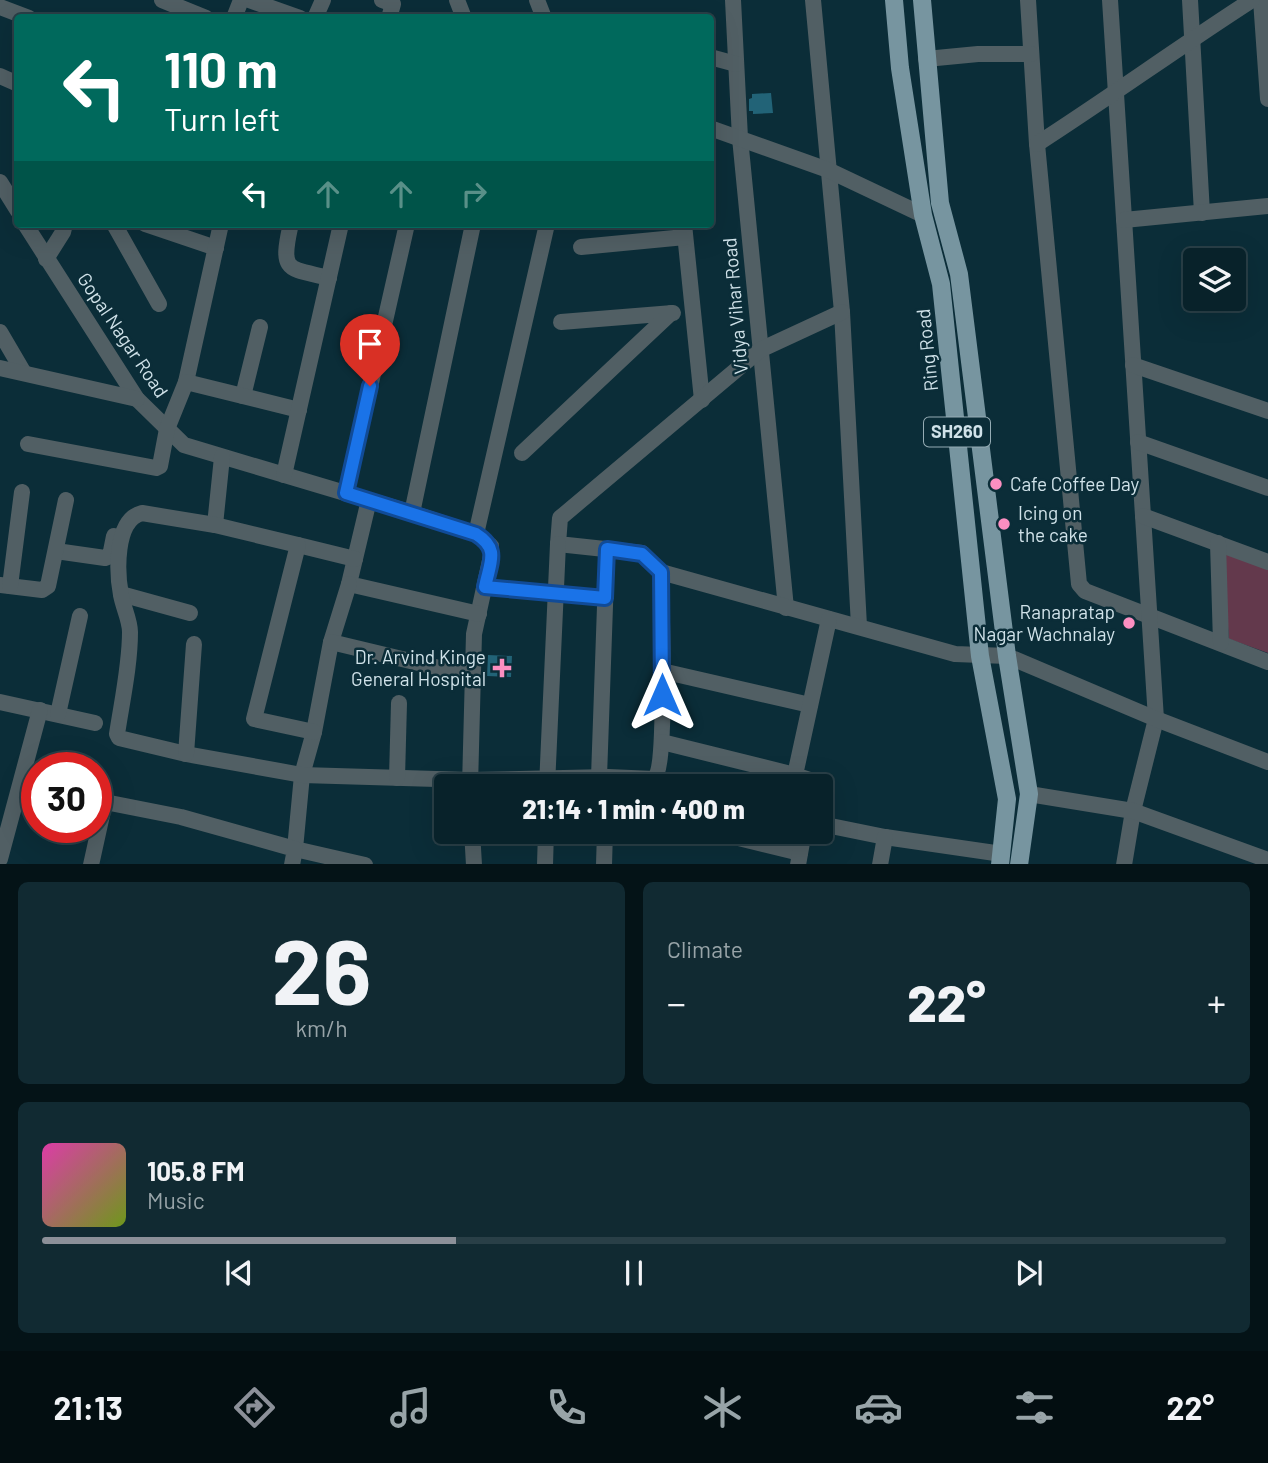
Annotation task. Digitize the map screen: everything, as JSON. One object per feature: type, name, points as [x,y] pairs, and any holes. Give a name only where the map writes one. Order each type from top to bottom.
[{"type":"main road","name":"Ring Road","points":[[894,0],[900,68],[923,215],[942,284],[981,656],[1007,799],[1001,859]]},
{"type":"main road","name":"SH260","points":[[922,0],[940,203],[960,274],[1007,656],[1029,794],[1020,864]]},
{"type":"street","points":[[162,0],[196,14]]},
{"type":"street","points":[[249,0],[289,14]]},
{"type":"street","name":"Vidya Vihar Road","points":[[733,0],[740,138],[786,608]]},
{"type":"street","points":[[813,0],[842,312],[859,626]]},
{"type":"street","points":[[1028,0],[1037,144],[1079,584],[1085,591],[1268,662]]},
{"type":"street","points":[[1110,0],[1156,719],[1133,811],[1124,864]]},
{"type":"street","points":[[1190,0],[1202,213]]},
{"type":"street","points":[[1037,144],[1116,94],[1252,0]]},
{"type":"street","points":[[1261,0],[1268,99]]},
{"type":"street","points":[[0,7],[18,14]]},
{"type":"street","points":[[926,59],[978,54],[1031,54]]},
{"type":"street","points":[[714,58],[736,64]]},
{"type":"street","points":[[714,129],[828,170],[923,215]]},
{"type":"street","points":[[0,182],[14,205]]},
{"type":"street","points":[[1124,220],[1268,206]]},
{"type":"street","name":"Gopal Nagar Road","points":[[28,228],[137,399],[184,445],[476,534]]},
{"type":"street","points":[[47,259],[64,228]]},
{"type":"street","points":[[116,228],[159,304]]},
{"type":"street","points":[[157,228],[216,248]]},
{"type":"street","points":[[28,444],[156,468],[162,463],[167,429],[186,382],[220,228]]},
{"type":"street","points":[[290,228],[284,254],[287,262],[294,270],[329,278]]},
{"type":"street","points":[[284,475],[340,228]]},
{"type":"street","points":[[346,493],[406,228]]},
{"type":"street","points":[[412,513],[472,228]]},
{"type":"street","points":[[470,774],[474,634],[491,556],[491,546],[476,534],[546,228]]},
{"type":"street","points":[[581,247],[685,230],[702,400]]},
{"type":"street","points":[[561,322],[693,312]]},
{"type":"street","points":[[548,774],[560,518],[760,350],[842,312]]},
{"type":"street","points":[[522,453],[671,313]]},
{"type":"street","points":[[243,396],[260,327]]},
{"type":"street","points":[[0,332],[24,373]]},
{"type":"street","points":[[1133,365],[1268,411]]},
{"type":"street","points":[[0,368],[137,399]]},
{"type":"street","points":[[186,382],[299,410]]},
{"type":"street","points":[[1138,442],[1268,488]]},
{"type":"street","points":[[215,525],[222,457]]},
{"type":"street","points":[[22,492],[5,586],[45,589],[51,580],[66,500]]},
{"type":"street","points":[[294,857],[302,775],[314,732],[331,642],[349,584],[369,500]]},
{"type":"street","points":[[355,559],[215,525],[142,513],[131,518],[121,541],[118,571],[121,594],[131,628],[117,734],[122,740],[302,775],[434,781]]},
{"type":"street","points":[[1143,516],[1268,562]]},
{"type":"street","points":[[56,551],[101,559],[110,556],[118,520]]},
{"type":"street","points":[[0,528],[17,531]]},
{"type":"street","points":[[1218,543],[1221,643]]},
{"type":"street","points":[[558,544],[642,554],[661,572],[955,654],[1007,656],[1156,719],[1268,762]]},
{"type":"street","points":[[298,545],[254,719],[314,732]]},
{"type":"street","points":[[605,774],[607,549]]},
{"type":"street","points":[[658,774],[662,742],[661,572]]},
{"type":"street","points":[[349,584],[479,614]]},
{"type":"street","points":[[485,587],[605,598]]},
{"type":"street","points":[[121,594],[190,613]]},
{"type":"street","points":[[58,715],[80,616]]},
{"type":"street","points":[[795,774],[829,619]]},
{"type":"street","points":[[331,642],[473,676]]},
{"type":"street","points":[[186,754],[194,644]]},
{"type":"street","points":[[662,671],[810,705]]},
{"type":"street","points":[[0,702],[95,723]]},
{"type":"street","points":[[397,778],[399,703]]},
{"type":"street","points":[[0,859],[40,710]]},
{"type":"street","points":[[662,742],[791,774]]},
{"type":"street","points":[[1029,794],[1133,811],[1268,860]]},
{"type":"street","points":[[91,864],[104,806],[110,803],[181,817],[294,857],[365,864]]},
{"type":"street","points":[[833,826],[1001,859]]},
{"type":"street","points":[[880,864],[885,837]]},
{"type":"street","points":[[473,844],[474,864]]},
{"type":"street","points":[[545,864],[546,844]]},
{"type":"street","points":[[604,864],[605,844]]},
{"type":"street","points":[[751,844],[799,859]]},
{"type":"shaded area","points":[[1222,551],[1268,567],[1268,653],[1229,639]]},
{"type":"building","points":[[771,93],[773,113],[753,114],[753,111],[749,111],[752,94]]},
{"type":"building","points":[[488,655],[512,656],[511,677],[487,676]]},
{"type":"place","name":"Cafe Coffee Day","points":[[996,484]]},
{"type":"place","name":"Icing on the cake","points":[[1004,524]]},
{"type":"place","name":"Ranapratap Nagar Wachnalay","points":[[1129,623]]},
{"type":"place","name":"Dr. Arvind Kinge General Hospital","points":[[502,668]]},
{"type":"route","points":[[370,386],[346,493],[476,534],[487,541],[491,546],[491,556],[485,587],[605,598],[607,549],[635,552],[651,559],[661,572],[662,695]]}]
